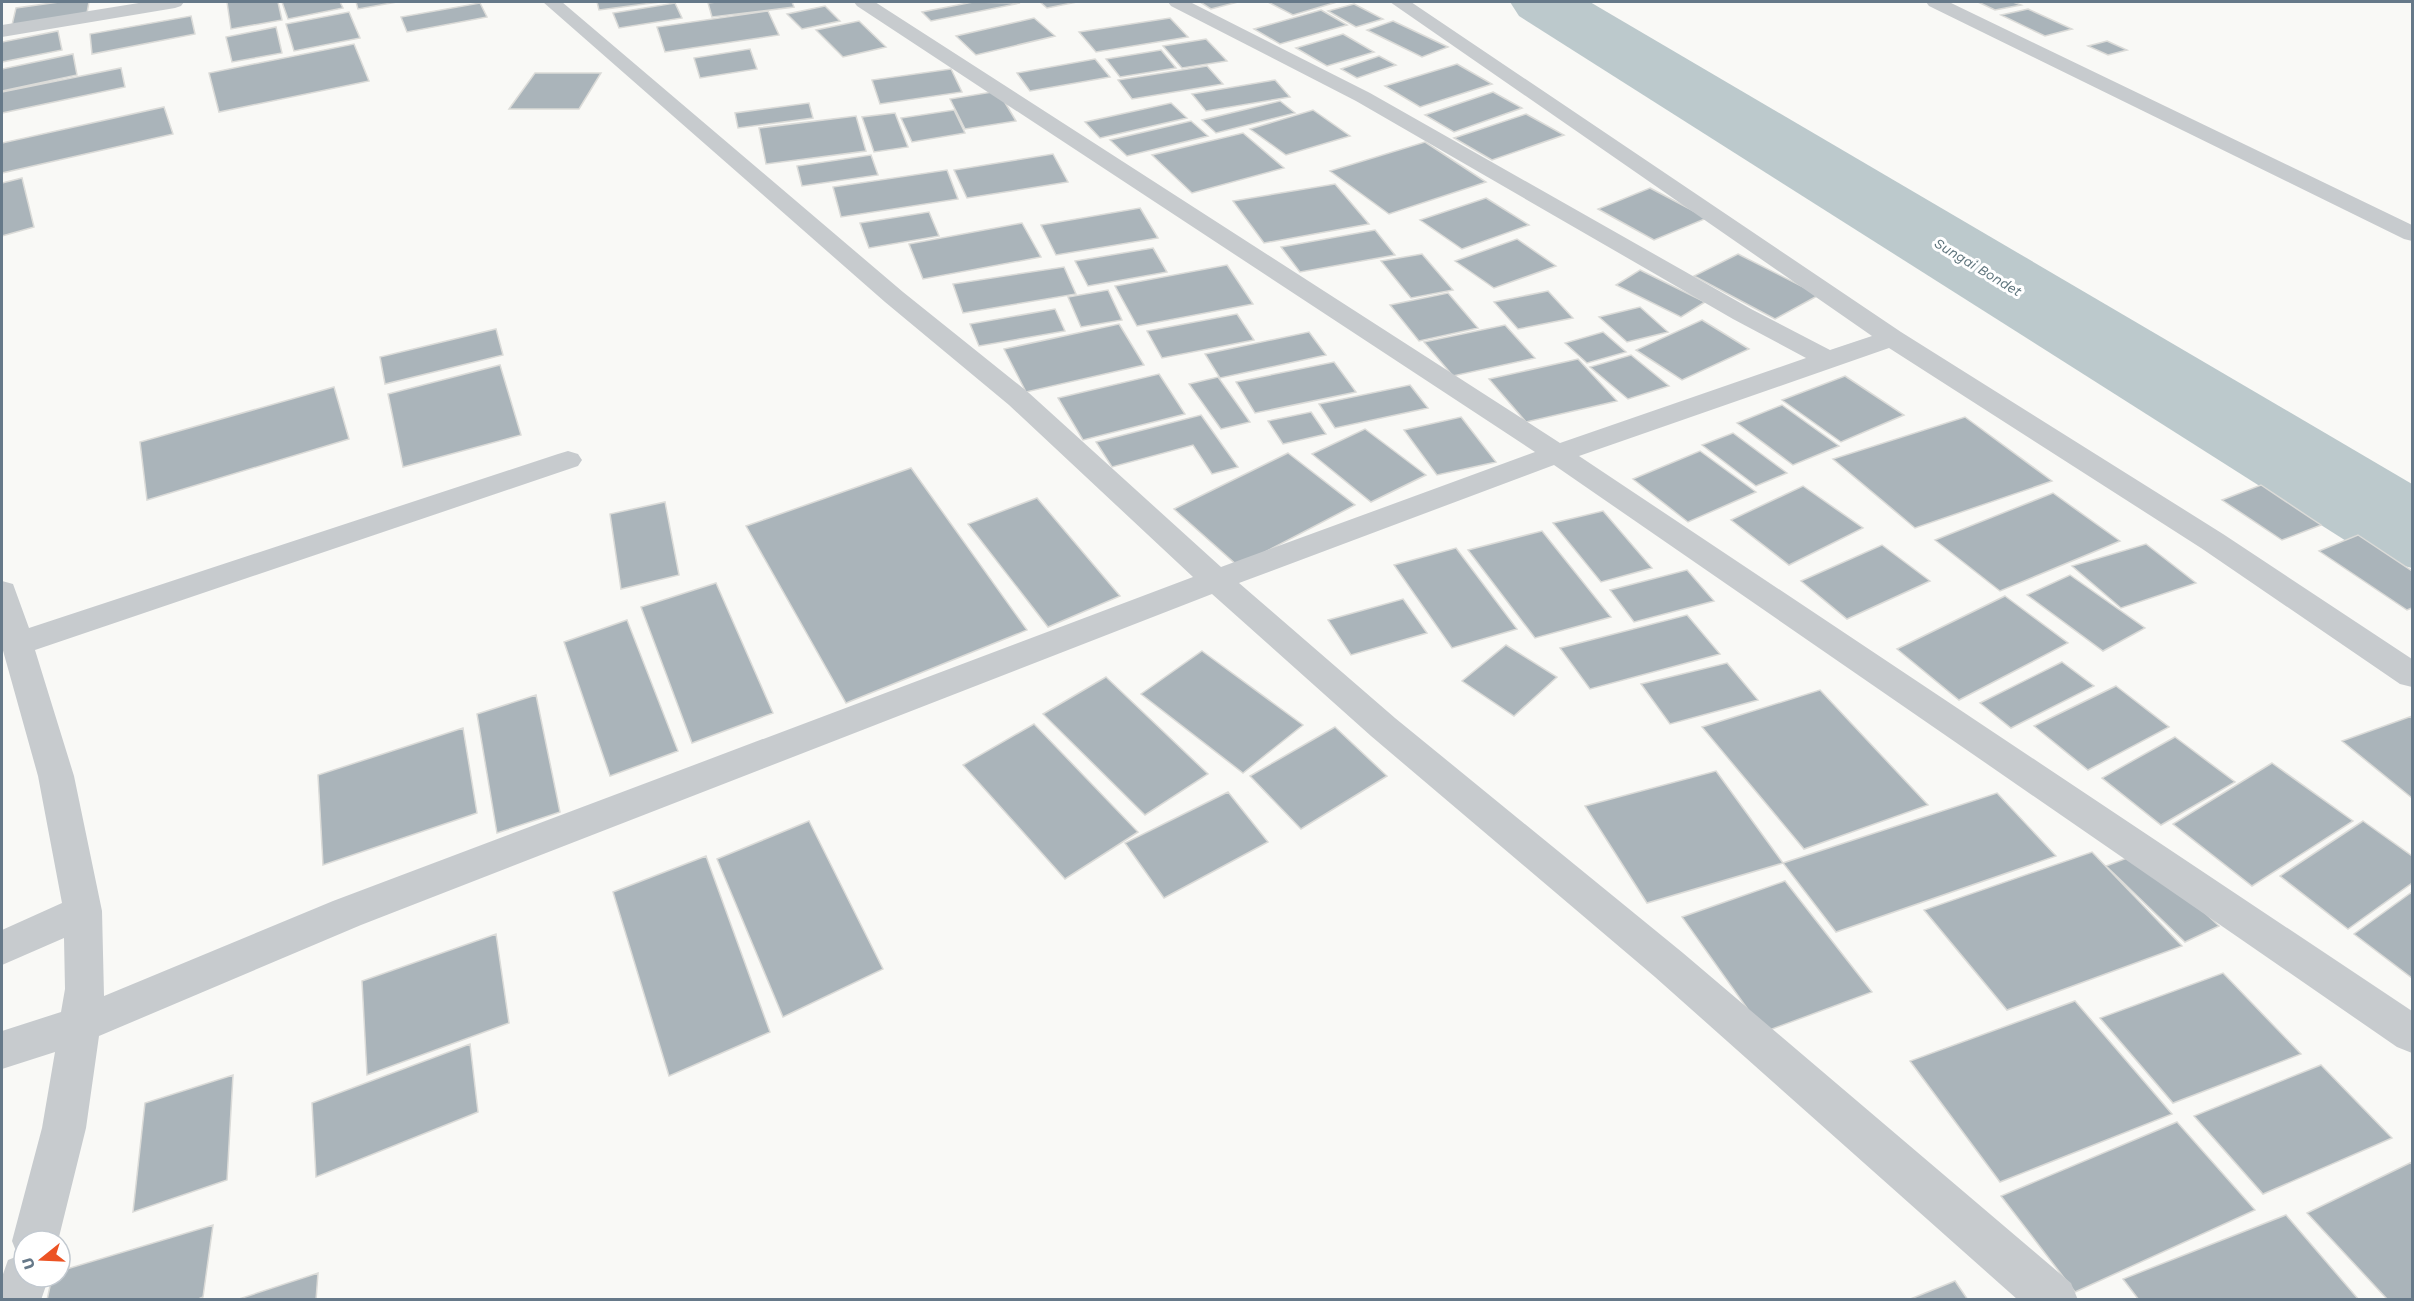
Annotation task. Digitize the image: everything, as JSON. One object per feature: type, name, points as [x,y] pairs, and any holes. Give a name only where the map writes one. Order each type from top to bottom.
[{"type":"street","points":[[2,31],[128,5],[175,2]]},
{"type":"street","points":[[552,2],[894,297],[1019,399],[1216,580],[1383,727],[1669,965],[2054,1299]]},
{"type":"street","points":[[863,2],[1557,454],[2412,1034]]},
{"type":"street","points":[[1177,2],[1363,97],[1742,314],[1828,359]]},
{"type":"street","points":[[1399,2],[1892,338],[2212,541],[2412,675]]},
{"type":"street","points":[[1935,2],[2412,234]]},
{"type":"street","points":[[2,1050],[80,1025],[358,909],[1216,580],[1557,454],[1892,338]]},
{"type":"street","points":[[16,644],[568,460]]},
{"type":"street","points":[[2,592],[56,776],[83,911],[85,989],[80,1025],[64,1128],[38,1229]]},
{"type":"street","points":[[2,948],[83,911]]},
{"type":"building","points":[[59,2],[89,2],[87,13],[12,25],[16,8]]},
{"type":"building","points":[[227,2],[278,2],[282,20],[231,29]]},
{"type":"building","points":[[282,2],[340,2],[343,8],[288,19]]},
{"type":"building","points":[[356,2],[397,2],[358,9]]},
{"type":"building","points":[[597,2],[660,2],[599,10]]},
{"type":"building","points":[[792,2],[794,7],[712,17],[708,3]]},
{"type":"building","points":[[973,2],[1020,3],[931,21],[922,12]]},
{"type":"building","points":[[1040,2],[1077,2],[1047,8]]},
{"type":"building","points":[[1200,2],[1238,2],[1211,9]]},
{"type":"building","points":[[1268,2],[1337,2],[1293,15]]},
{"type":"building","points":[[1978,2],[2013,2],[2021,5],[1995,10]]},
{"type":"building","points":[[480,3],[487,17],[407,32],[401,17]]},
{"type":"building","points":[[675,3],[682,18],[619,28],[613,13]]},
{"type":"building","points":[[1354,4],[1383,19],[1356,27],[1328,11]]},
{"type":"building","points":[[825,6],[840,21],[802,29],[787,14]]},
{"type":"building","points":[[2028,9],[2072,29],[2045,36],[2001,15]]},
{"type":"building","points":[[1321,10],[1347,25],[1280,44],[1254,29]]},
{"type":"building","points":[[768,11],[779,35],[665,52],[657,27]]},
{"type":"building","points":[[349,12],[360,38],[294,51],[286,24]]},
{"type":"building","points":[[191,16],[195,34],[92,54],[90,34]]},
{"type":"building","points":[[1034,18],[1055,36],[976,55],[956,36]]},
{"type":"building","points":[[1170,18],[1188,37],[1096,52],[1079,32]]},
{"type":"building","points":[[859,21],[886,47],[843,57],[816,30]]},
{"type":"building","points":[[1393,21],[1448,47],[1422,57],[1367,30]]},
{"type":"building","points":[[276,27],[282,53],[232,62],[226,37]]},
{"type":"building","points":[[58,31],[62,50],[2,62],[2,42]]},
{"type":"building","points":[[1343,34],[1374,52],[1327,66],[1296,48]]},
{"type":"building","points":[[1206,39],[1227,61],[1182,68],[1163,46]]},
{"type":"building","points":[[2107,41],[2127,50],[2108,55],[2088,46]]},
{"type":"building","points":[[354,44],[369,81],[219,112],[209,73]]},
{"type":"building","points":[[750,49],[757,69],[700,78],[694,58]]},
{"type":"building","points":[[1161,50],[1176,68],[1120,77],[1106,59]]},
{"type":"building","points":[[73,54],[77,75],[2,91],[2,69]]},
{"type":"building","points":[[1379,56],[1396,65],[1357,78],[1341,69]]},
{"type":"building","points":[[1095,59],[1110,77],[1030,91],[1017,73]]},
{"type":"building","points":[[1457,64],[1492,84],[1420,107],[1385,86]]},
{"type":"building","points":[[1207,66],[1223,84],[1132,99],[1118,80]]},
{"type":"building","points":[[121,68],[125,87],[2,113],[2,92]]},
{"type":"building","points":[[951,69],[962,92],[880,104],[872,80]]},
{"type":"building","points":[[535,73],[601,73],[579,109],[509,109]]},
{"type":"building","points":[[1275,80],[1290,97],[1206,111],[1192,94]]},
{"type":"building","points":[[998,91],[1016,121],[965,129],[950,99]]},
{"type":"building","points":[[1493,92],[1522,108],[1454,132],[1425,115]]},
{"type":"building","points":[[1280,101],[1295,113],[1216,133],[1202,120]]},
{"type":"building","points":[[809,103],[813,118],[738,128],[735,113]]},
{"type":"building","points":[[1171,103],[1187,118],[1100,138],[1085,122]]},
{"type":"building","points":[[164,107],[173,134],[2,173],[2,143]]},
{"type":"building","points":[[954,110],[965,133],[912,142],[901,118]]},
{"type":"building","points":[[1313,110],[1350,136],[1286,155],[1250,129]]},
{"type":"building","points":[[895,113],[908,147],[874,152],[862,117]]},
{"type":"building","points":[[1526,114],[1564,135],[1492,160],[1454,138]]},
{"type":"building","points":[[856,116],[866,151],[766,164],[759,128]]},
{"type":"building","points":[[1191,121],[1208,136],[1127,156],[1110,140]]},
{"type":"building","points":[[1243,133],[1284,168],[1192,193],[1152,155]]},
{"type":"building","points":[[1425,142],[1486,182],[1389,214],[1330,171]]},
{"type":"building","points":[[1053,154],[1068,182],[967,198],[954,170]]},
{"type":"building","points":[[871,155],[878,175],[802,186],[797,166]]},
{"type":"building","points":[[947,170],[958,199],[841,217],[833,187]]},
{"type":"building","points":[[22,178],[34,227],[2,236],[2,183]]},
{"type":"building","points":[[1335,184],[1369,224],[1264,243],[1233,201]]},
{"type":"building","points":[[1650,188],[1707,218],[1654,240],[1598,209]]},
{"type":"building","points":[[1486,198],[1529,225],[1462,249],[1420,220]]},
{"type":"building","points":[[1140,208],[1158,238],[1056,255],[1041,225]]},
{"type":"building","points":[[929,212],[939,236],[869,248],[860,223]]},
{"type":"building","points":[[1022,223],[1041,257],[923,279],[909,244]]},
{"type":"building","points":[[1375,230],[1395,255],[1300,272],[1281,247]]},
{"type":"building","points":[[1517,239],[1556,266],[1494,288],[1455,261]]},
{"type":"building","points":[[1153,248],[1167,272],[1088,286],[1075,261]]},
{"type":"building","points":[[1422,254],[1453,290],[1411,298],[1381,261]]},
{"type":"building","points":[[1738,254],[1819,295],[1775,319],[1694,276]]},
{"type":"building","points":[[1227,265],[1253,304],[1137,326],[1115,286]]},
{"type":"building","points":[[1064,267],[1076,294],[963,313],[953,284]]},
{"type":"building","points":[[1640,270],[1705,302],[1681,317],[1616,285]]},
{"type":"building","points":[[1108,290],[1122,320],[1081,327],[1068,297]]},
{"type":"building","points":[[1548,291],[1573,318],[1518,329],[1494,302]]},
{"type":"building","points":[[1448,293],[1478,328],[1419,341],[1390,305]]},
{"type":"building","points":[[1640,307],[1668,332],[1627,342],[1599,317]]},
{"type":"building","points":[[1055,309],[1065,331],[979,346],[970,324]]},
{"type":"building","points":[[1237,314],[1254,340],[1162,358],[1147,331]]},
{"type":"building","points":[[1702,320],[1749,349],[1682,380],[1636,350]]},
{"type":"building","points":[[1119,324],[1144,365],[1026,392],[1004,349]]},
{"type":"building","points":[[1505,325],[1535,358],[1453,376],[1424,342]]},
{"type":"building","points":[[496,329],[503,355],[385,384],[380,357]]},
{"type":"building","points":[[1309,332],[1326,355],[1220,378],[1205,354]]},
{"type":"building","points":[[1603,332],[1626,352],[1587,363],[1565,343]]},
{"type":"building","points":[[1631,355],[1669,386],[1628,399],[1590,367]]},
{"type":"building","points":[[1578,359],[1617,401],[1526,422],[1489,379]]},
{"type":"building","points":[[1334,362],[1356,392],[1255,413],[1236,382]]},
{"type":"building","points":[[500,365],[521,435],[403,467],[388,394]]},
{"type":"building","points":[[1159,374],[1185,414],[1083,440],[1058,398]]},
{"type":"building","points":[[1845,376],[1904,415],[1841,442],[1782,400]]},
{"type":"building","points":[[1218,377],[1250,422],[1221,429],[1189,384]]},
{"type":"building","points":[[1410,385],[1428,408],[1335,428],[1319,404]]},
{"type":"building","points":[[334,387],[349,439],[147,500],[140,442]]},
{"type":"building","points":[[1782,405],[1839,446],[1793,465],[1737,423]]},
{"type":"building","points":[[1311,412],[1326,434],[1283,444],[1268,421]]},
{"type":"building","points":[[1201,415],[1238,467],[1212,474],[1193,445],[1112,467],[1096,442]]},
{"type":"building","points":[[1461,417],[1496,462],[1437,475],[1404,430]]},
{"type":"building","points":[[1965,417],[2052,481],[1915,528],[1833,459]]},
{"type":"building","points":[[1365,429],[1426,475],[1371,502],[1312,454]]},
{"type":"building","points":[[1733,433],[1787,473],[1756,486],[1702,445]]},
{"type":"building","points":[[1700,451],[1756,492],[1688,522],[1633,479]]},
{"type":"building","points":[[1288,453],[1355,505],[1238,566],[1174,509]]},
{"type":"building","points":[[911,468],[1027,630],[846,703],[746,526]]},
{"type":"building","points":[[2261,485],[2321,525],[2282,540],[2222,500]]},
{"type":"building","points":[[1803,486],[1863,528],[1789,565],[1731,520]]},
{"type":"building","points":[[2053,493],[2120,541],[2000,591],[1935,540]]},
{"type":"building","points":[[1037,498],[1120,596],[1048,627],[968,524]]},
{"type":"building","points":[[665,502],[679,575],[621,589],[610,514]]},
{"type":"building","points":[[1603,511],[1652,568],[1601,582],[1553,523]]},
{"type":"building","points":[[1542,531],[1611,617],[1535,638],[1468,550]]},
{"type":"building","points":[[2358,535],[2412,571],[2412,608],[2407,610],[2319,551]]},
{"type":"building","points":[[2146,544],[2196,583],[2121,608],[2072,566]]},
{"type":"building","points":[[1882,545],[1930,581],[1847,619],[1801,581]]},
{"type":"building","points":[[1456,548],[1517,629],[1452,648],[1394,565]]},
{"type":"building","points":[[1687,570],[1714,601],[1634,622],[1610,590]]},
{"type":"building","points":[[2070,575],[2145,628],[2103,651],[2027,595]]},
{"type":"building","points":[[716,583],[773,713],[692,743],[641,607]]},
{"type":"building","points":[[2005,596],[2068,643],[1959,700],[1897,649]]},
{"type":"building","points":[[1403,599],[1427,633],[1351,655],[1328,620]]},
{"type":"building","points":[[1687,615],[1720,654],[1590,689],[1560,648]]},
{"type":"building","points":[[627,620],[678,751],[610,776],[564,642]]},
{"type":"building","points":[[1506,645],[1557,677],[1514,716],[1462,681]]},
{"type":"building","points":[[1202,651],[1303,725],[1243,773],[1141,694]]},
{"type":"building","points":[[2062,662],[2094,686],[2011,728],[1980,703]]},
{"type":"building","points":[[1727,663],[1758,700],[1670,724],[1641,684]]},
{"type":"building","points":[[1106,677],[1208,774],[1145,815],[1043,714]]},
{"type":"building","points":[[2116,686],[2169,727],[2088,770],[2034,726]]},
{"type":"building","points":[[1820,690],[1928,805],[1804,849],[1702,727]]},
{"type":"building","points":[[536,695],[560,812],[497,833],[477,714]]},
{"type":"building","points":[[2412,716],[2412,798],[2342,741]]},
{"type":"building","points":[[1034,724],[1138,832],[1065,879],[963,765]]},
{"type":"building","points":[[1335,727],[1387,776],[1301,829],[1250,776]]},
{"type":"building","points":[[463,728],[477,813],[323,865],[318,775]]},
{"type":"building","points":[[2175,737],[2235,782],[2161,825],[2102,778]]},
{"type":"building","points":[[2272,763],[2353,821],[2252,886],[2173,824]]},
{"type":"building","points":[[1716,771],[1783,863],[1647,903],[1585,806]]},
{"type":"building","points":[[1228,792],[1268,842],[1164,898],[1125,843]]},
{"type":"building","points":[[1997,793],[2056,856],[1836,932],[1783,863]]},
{"type":"building","points":[[809,821],[883,969],[783,1017],[717,859]]},
{"type":"building","points":[[2363,821],[2412,856],[2412,883],[2348,929],[2280,876]]},
{"type":"building","points":[[2092,852],[2182,946],[2007,1010],[1924,910]]},
{"type":"building","points":[[2140,853],[2219,926],[2185,942],[2106,866]]},
{"type":"building","points":[[706,856],[770,1032],[669,1076],[613,892]]},
{"type":"building","points":[[1785,881],[1872,992],[1764,1032],[1682,917]]},
{"type":"building","points":[[2412,892],[2412,978],[2354,934]]},
{"type":"building","points":[[496,934],[509,1023],[367,1075],[362,981]]},
{"type":"building","points":[[2223,973],[2301,1054],[2173,1103],[2100,1018]]},
{"type":"building","points":[[2075,1001],[2172,1114],[2000,1182],[1910,1061]]},
{"type":"building","points":[[470,1044],[478,1112],[316,1177],[312,1103]]},
{"type":"building","points":[[2321,1065],[2392,1138],[2263,1194],[2194,1116]]},
{"type":"building","points":[[233,1075],[227,1180],[133,1212],[145,1103]]},
{"type":"building","points":[[2177,1122],[2255,1210],[2075,1292],[2001,1196]]},
{"type":"building","points":[[2412,1162],[2412,1300],[2388,1300],[2307,1213]]},
{"type":"building","points":[[2286,1215],[2359,1300],[2139,1300],[2123,1279]]},
{"type":"building","points":[[213,1225],[203,1297],[196,1300],[47,1300],[49,1289],[72,1289],[72,1267]]},
{"type":"building","points":[[318,1273],[316,1300],[236,1300]]},
{"type":"building","points":[[1955,1281],[1968,1300],[1908,1300]]},
{"type":"waterway","name":"Sungai Bondet","points":[[1543,2],[2412,532]]}]
